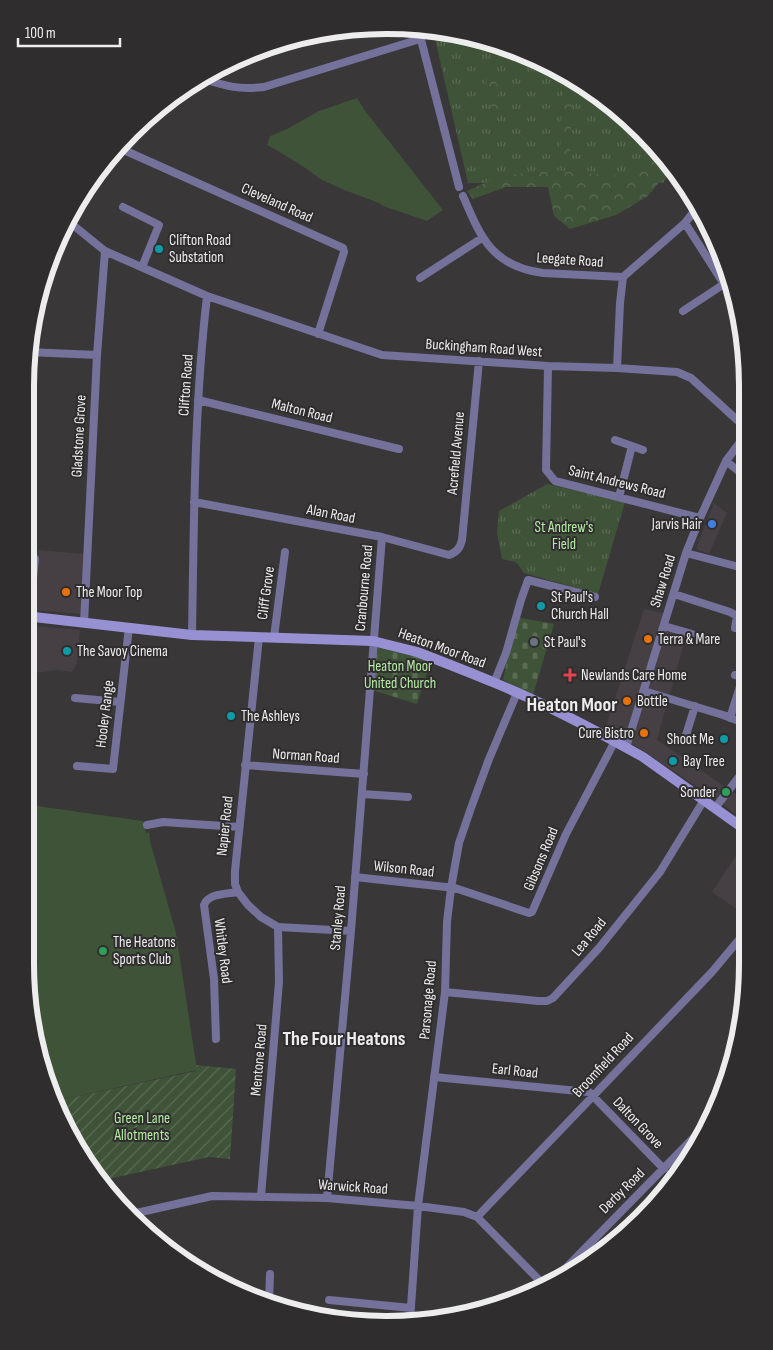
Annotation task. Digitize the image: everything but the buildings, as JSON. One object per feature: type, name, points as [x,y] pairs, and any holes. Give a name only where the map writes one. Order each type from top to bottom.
[{"type":"main road","name":"Heaton Moor Road","points":[[34,617],[192,634],[374,640],[417,652],[494,682],[615,741],[643,757],[739,825]]},
{"type":"street","points":[[419,36],[459,186]]},
{"type":"street","points":[[210,81],[224,86],[264,87],[420,39]]},
{"type":"street","name":"Cleveland Road","points":[[125,150],[343,248],[344,252],[318,334]]},
{"type":"street","name":"Leegate Road","points":[[463,196],[482,238],[498,255],[513,265],[543,272],[623,277]]},
{"type":"street","points":[[123,207],[159,225],[142,267]]},
{"type":"street","points":[[617,368],[623,277],[685,223],[693,212]]},
{"type":"street","points":[[683,311],[724,284],[685,223]]},
{"type":"street","points":[[73,225],[105,251],[207,296]]},
{"type":"street","points":[[420,278],[482,238]]},
{"type":"street","name":"Gladstone Grove","points":[[84,623],[97,355],[105,251]]},
{"type":"street","name":"Buckingham Road West","points":[[207,296],[382,355],[677,372],[691,378],[739,423]]},
{"type":"street","name":"Clifton Road","points":[[192,634],[198,400],[207,296]]},
{"type":"street","points":[[36,352],[97,355]]},
{"type":"street","name":"Acrefield Avenue","points":[[461,547],[479,361]]},
{"type":"street","name":"Saint Andrews Road","points":[[548,366],[546,470],[555,480],[700,518]]},
{"type":"street","name":"Malton Road","points":[[198,400],[399,449]]},
{"type":"street","points":[[615,440],[642,450]]},
{"type":"street","name":"Shaw Road","points":[[626,747],[686,553],[726,461],[739,441]]},
{"type":"street","points":[[619,497],[632,446]]},
{"type":"street","points":[[726,461],[739,472]]},
{"type":"street","name":"Alan Road","points":[[194,502],[382,537],[449,554],[454,553],[461,547]]},
{"type":"street","name":"Cranbourne Road","points":[[374,640],[382,537]]},
{"type":"street","name":"Cliff Grove","points":[[274,637],[285,552]]},
{"type":"street","points":[[686,553],[739,567]]},
{"type":"street","points":[[34,567],[35,559]]},
{"type":"street","points":[[494,682],[506,653],[528,580],[595,597]]},
{"type":"street","points":[[674,594],[730,612],[737,616],[735,628]]},
{"type":"street","points":[[664,626],[692,634]]},
{"type":"street","name":"Hooley Range","points":[[77,766],[113,770],[129,627]]},
{"type":"street","name":"Napier Road","points":[[238,892],[235,884],[235,871],[259,637]]},
{"type":"street","name":"Stanley Road","points":[[327,1198],[351,931],[374,640]]},
{"type":"street","points":[[735,674],[739,676]]},
{"type":"street","points":[[730,718],[739,690]]},
{"type":"street","points":[[644,691],[739,721]]},
{"type":"street","name":"Parsonage Road","points":[[410,1315],[418,1206],[445,992],[447,922],[451,888],[459,843],[517,693]]},
{"type":"street","points":[[75,698],[120,702]]},
{"type":"street","points":[[686,734],[695,706]]},
{"type":"street","name":"Gibsons Road","points":[[451,888],[481,896],[529,913],[532,912],[566,834],[615,741]]},
{"type":"street","name":"Norman Road","points":[[245,765],[364,774]]},
{"type":"street","points":[[716,808],[739,777]]},
{"type":"street","points":[[362,794],[408,797]]},
{"type":"street","name":"Lea Road","points":[[445,992],[538,1001],[547,1001],[553,998],[599,948],[660,872],[704,800]]},
{"type":"street","points":[[147,825],[163,822],[239,827]]},
{"type":"street","name":"Wilson Road","points":[[355,877],[451,888]]},
{"type":"street","points":[[238,892],[260,917],[278,927],[351,931]]},
{"type":"street","name":"Whitley Road","points":[[216,1039],[214,979],[203,898],[238,892]]},
{"type":"street","name":"Mentone Road","points":[[261,1196],[279,982],[278,927]]},
{"type":"street","name":"Broomfield Road","points":[[477,1217],[712,972],[739,940]]},
{"type":"street","name":"Earl Road","points":[[434,1077],[589,1092],[592,1096]]},
{"type":"street","name":"Dalton Grove","points":[[592,1096],[664,1169]]},
{"type":"street","name":"Derby Road","points":[[568,1266],[691,1141]]},
{"type":"street","name":"Warwick Road","points":[[137,1213],[212,1196],[261,1196],[327,1198],[418,1206],[464,1212],[477,1217]]},
{"type":"street","points":[[477,1217],[540,1281]]},
{"type":"street","points":[[269,1296],[270,1274]]},
{"type":"street","points":[[329,1300],[411,1308]]},
{"type":"shaded area","points":[[714,503],[727,513],[709,554],[696,549]]},
{"type":"shaded area","points":[[39,550],[84,554],[81,614],[34,610],[34,556],[38,556]]},
{"type":"shaded area","points":[[644,609],[667,614],[665,622],[688,629],[657,740],[739,796],[739,817],[639,748],[605,730]]},
{"type":"shaded area","points":[[34,626],[80,630],[77,663],[72,672],[58,670],[34,673]]},
{"type":"shaded area","points":[[739,851],[739,911],[712,892]]},
{"type":"green space","points":[[435,37],[500,52],[543,70],[563,81],[619,121],[652,154],[668,175],[663,183],[468,183]]},
{"type":"green space","points":[[488,66],[498,87],[499,116],[491,110],[486,81]]},
{"type":"green space","points":[[563,81],[576,89],[573,90],[570,152],[560,159]]},
{"type":"green space","points":[[357,98],[443,210],[427,221],[383,206],[322,180],[267,145],[270,136],[319,111]]},
{"type":"green space","points":[[653,155],[667,173],[648,196],[616,215],[570,229],[554,216],[548,187],[506,187],[473,199],[467,191],[500,176],[553,170],[632,177]]},
{"type":"green space","name":"St Andrew's Field","points":[[547,484],[625,502],[598,594],[524,573],[516,562],[502,559],[497,533],[499,511]]},
{"type":"green space","points":[[516,617],[554,624],[533,695],[503,680]]},
{"type":"green space","name":"Heaton Moor United Church","points":[[377,644],[414,654],[430,663],[417,704],[372,690]]},
{"type":"green space","name":"The Heatons Sports Club","points":[[34,805],[143,821],[146,833],[149,832],[176,933],[197,1070],[62,1100],[52,1077],[37,1010],[34,964]]},
{"type":"green space","name":"Green Lane Allotments","points":[[196,1065],[236,1069],[230,1159],[209,1157],[108,1179],[81,1140],[62,1100],[196,1071]]},
{"type":"place","name":"Clifton Road Substation","points":[[159,249]]},
{"type":"place","name":"Jarvis Hair","points":[[712,524]]},
{"type":"place","name":"The Moor Top","points":[[66,592]]},
{"type":"place","name":"St Paul's Church Hall","points":[[541,606]]},
{"type":"place","name":"Terra & Mare","points":[[648,639]]},
{"type":"place","name":"St Paul's","points":[[534,642]]},
{"type":"place","name":"The Savoy Cinema","points":[[67,651]]},
{"type":"place","name":"Newlands Care Home","points":[[570,675]]},
{"type":"place","name":"Bottle","points":[[627,701]]},
{"type":"place","name":"The Ashleys","points":[[231,716]]},
{"type":"place","name":"Cure Bistro","points":[[644,733]]},
{"type":"place","name":"Shoot Me","points":[[724,739]]},
{"type":"place","name":"Bay Tree","points":[[673,761]]},
{"type":"place","name":"Sonder","points":[[726,792]]},
{"type":"place","name":"The Heatons Sports Club","points":[[103,951]]},
{"type":"district","name":"Heaton Moor","points":[[572,705]]},
{"type":"district","name":"The Four Heatons","points":[[344,1039]]}]
